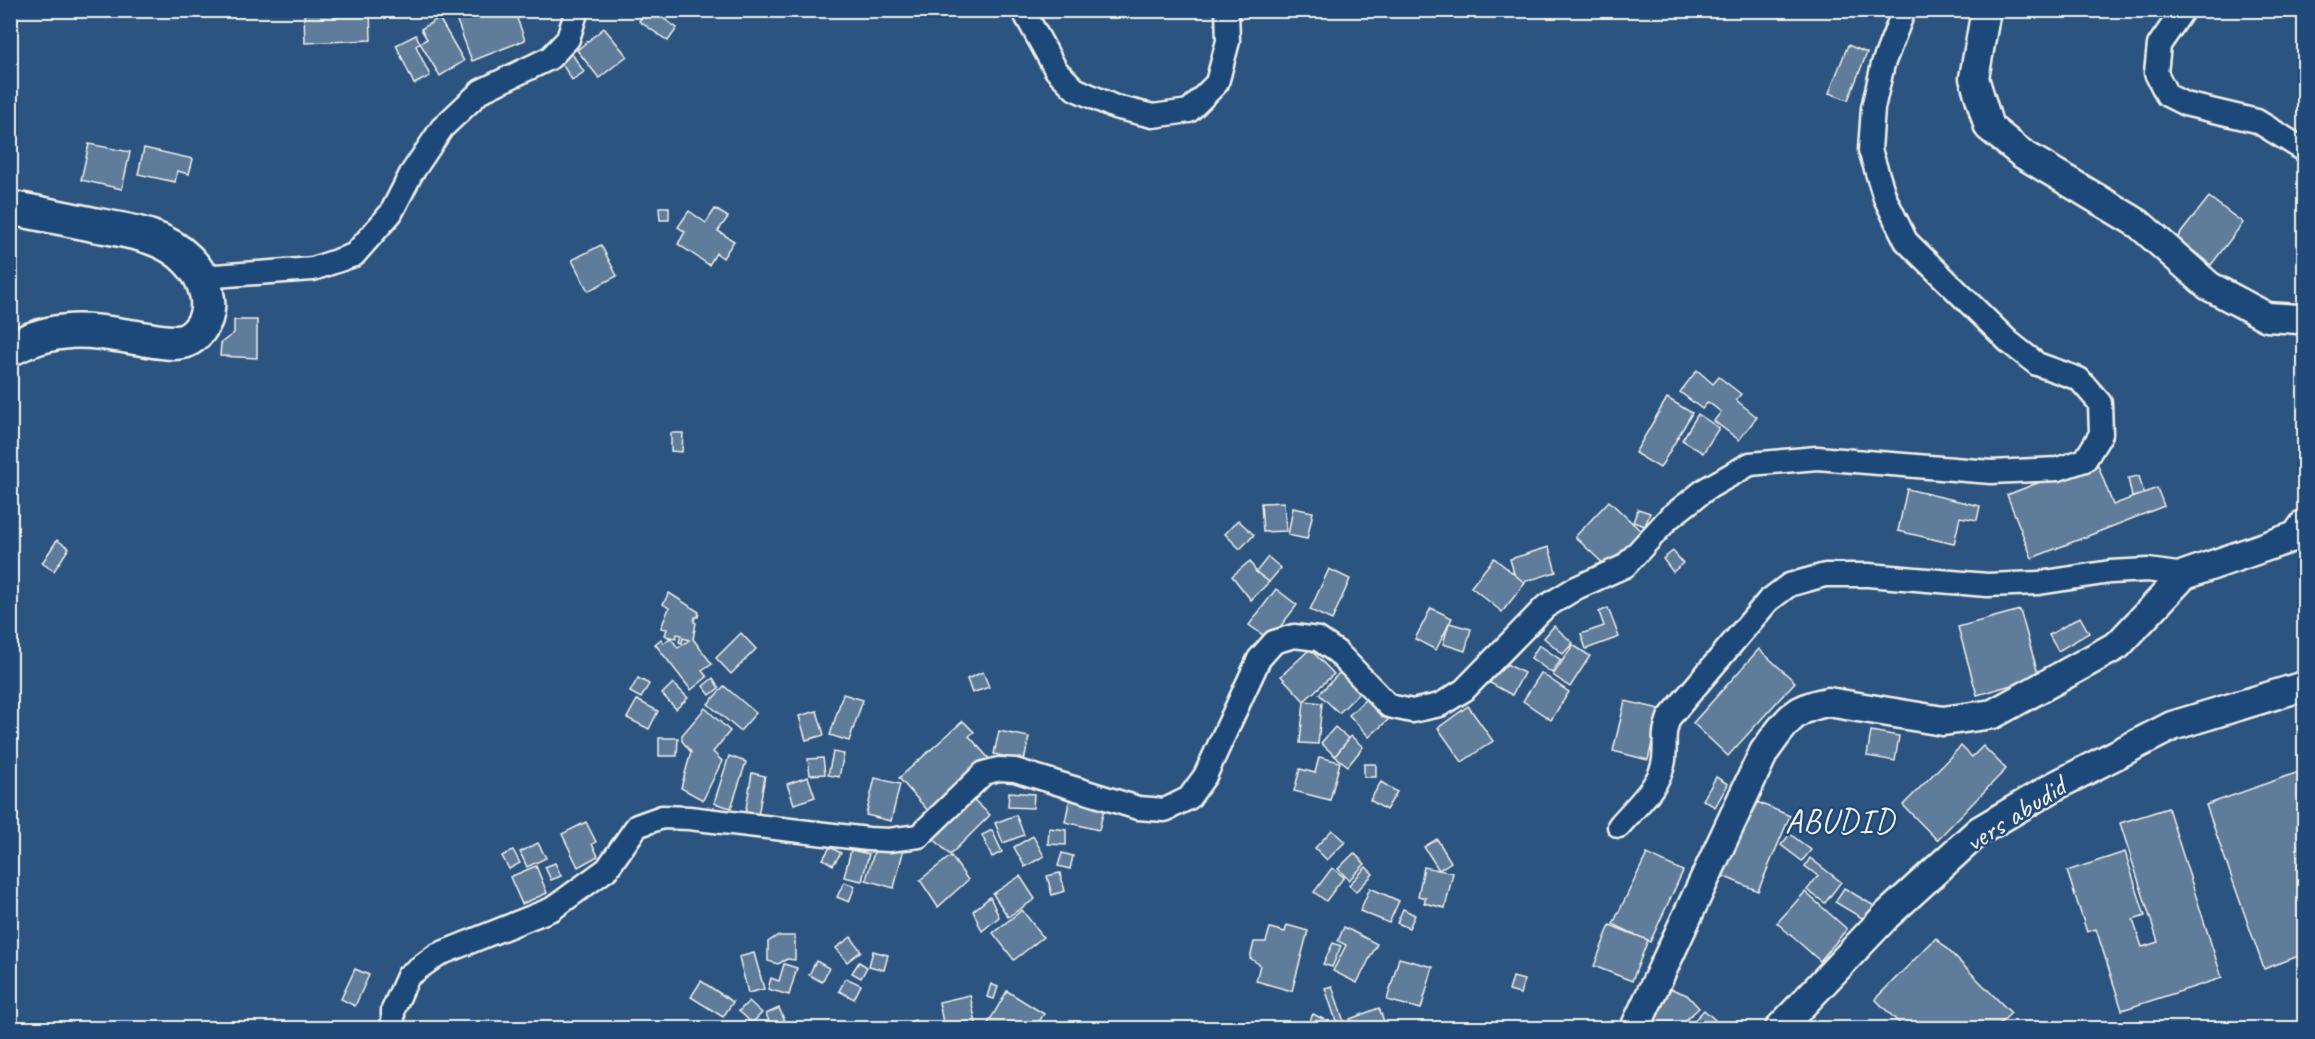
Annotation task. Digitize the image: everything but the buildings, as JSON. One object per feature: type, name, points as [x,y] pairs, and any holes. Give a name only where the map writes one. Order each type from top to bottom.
[{"type":"main road","points":[[10,208],[134,232],[165,243],[183,255],[201,277],[208,300],[205,322],[194,336],[183,342],[170,343],[99,332],[67,331],[33,337],[10,349]]},
{"type":"street","points":[[201,277],[313,269],[354,255],[391,213],[411,174],[442,128],[481,91],[550,58],[568,39],[576,13],[574,10]]},
{"type":"street","points":[[1023,10],[1056,70],[1075,89],[1115,107],[1153,116],[1189,111],[1217,83],[1228,41],[1227,10]]},
{"type":"street","points":[[393,1029],[393,1010],[408,976],[437,955],[525,922],[552,909],[607,869],[638,826],[662,817],[689,818],[868,839],[889,840],[919,836],[984,773],[999,769],[1015,770],[1138,808],[1165,810],[1189,798],[1205,776],[1259,659],[1274,642],[1294,636],[1318,639],[1337,652],[1389,706],[1412,711],[1440,705],[1464,690],[1545,607],[1576,588],[1625,566],[1669,518],[1706,489],[1750,464],[1817,458],[1991,472],[2058,469],[2085,460],[2102,434],[2100,403],[2079,379],[2037,364],[2009,342],[1906,241],[1885,198],[1870,150],[1873,108],[1883,64],[1904,10]]},
{"type":"street","points":[[1986,10],[1974,78],[1989,127],[2021,153],[2139,224],[2209,286],[2267,317],[2298,319],[2304,317]]},
{"type":"street","points":[[2183,10],[2158,45],[2156,74],[2167,95],[2185,104],[2257,121],[2304,150]]},
{"type":"street","points":[[1619,826],[1657,781],[1664,761],[1664,731],[1669,718],[1768,601],[1789,585],[1825,575],[1868,575],[1987,585],[2039,583],[2139,570],[2184,575],[2296,536],[2304,525]]},
{"type":"street","points":[[1635,1029],[1764,752],[1792,715],[1811,705],[1828,702],[1943,721],[1994,714],[2118,645],[2184,575]]},
{"type":"street","name":"vers abudid","points":[[1780,1029],[1887,915],[1979,831],[2055,786],[2172,726],[2304,686]]},
{"type":"district","name":"ABUDID","points":[[1840,821]]}]
